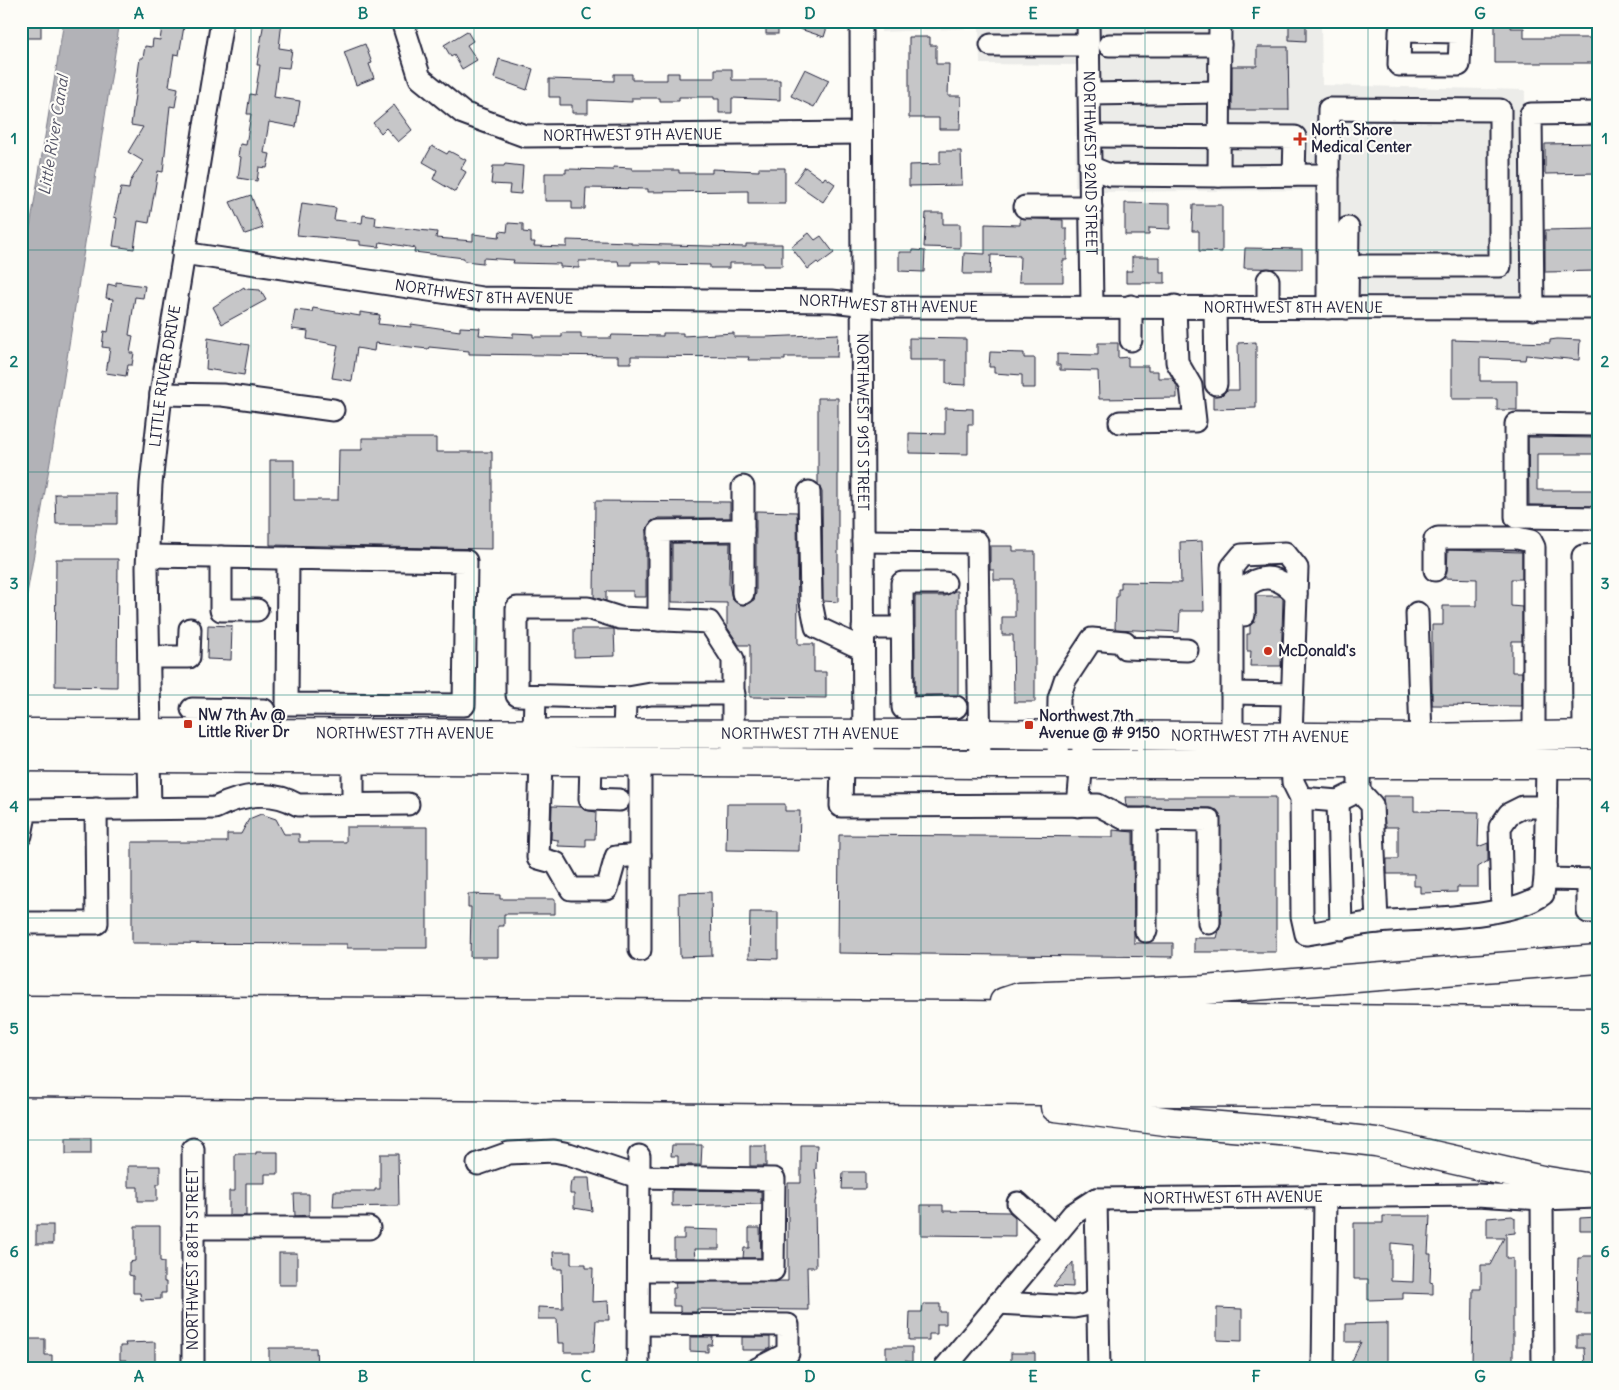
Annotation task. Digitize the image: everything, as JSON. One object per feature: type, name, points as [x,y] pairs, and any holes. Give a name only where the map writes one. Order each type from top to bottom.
[{"type":"main road","name":"NORTHWEST 7TH AVENUE","points":[[21,757],[150,747],[250,718],[397,733],[864,734],[944,716],[981,734],[1421,738],[1591,735]]},
{"type":"main road","name":"NORTHWEST 7TH AVENUE","points":[[21,733],[150,747],[353,760],[853,764],[1598,764]]},
{"type":"main road","points":[[1205,765],[1224,750],[1271,750],[1291,736]]},
{"type":"main road","points":[[1359,764],[1378,746],[1464,746],[1482,737]]},
{"type":"main road","points":[[965,1015],[1018,997],[1204,990],[1598,959]]},
{"type":"main road","points":[[21,1010],[965,1015],[1598,1022]]},
{"type":"main road","points":[[21,1033],[1598,1044]]},
{"type":"main road","points":[[21,1059],[1598,1070]]},
{"type":"main road","points":[[21,1082],[653,1087],[1030,1093],[1598,1095]]},
{"type":"main road","points":[[1030,1093],[1059,1109],[1376,1142],[1542,1180],[1598,1189]]},
{"type":"street","name":"LITTLE RIVER DRIVE","points":[[150,808],[148,556],[151,484],[160,394],[222,21]]},
{"type":"street","name":"NORTHWEST 9TH AVENUE","points":[[402,21],[420,78],[463,114],[525,136],[862,133]]},
{"type":"street","name":"NORTHWEST 91ST STREET","points":[[861,21],[864,734],[841,806],[1078,806]]},
{"type":"street","name":"NORTHWEST 92ND STREET","points":[[1088,21],[1099,45],[1089,94],[1092,306]]},
{"type":"street","points":[[1219,176],[1220,21]]},
{"type":"street","points":[[992,45],[1220,45]]},
{"type":"street","points":[[1089,94],[1219,92]]},
{"type":"street","points":[[1338,308],[1328,175],[1329,108],[1500,110],[1500,266],[1362,266]]},
{"type":"street","points":[[1533,309],[1531,114],[1598,113]]},
{"type":"street","points":[[1090,136],[1294,137],[1294,176]]},
{"type":"street","points":[[1090,168],[1110,175],[1328,175]]},
{"type":"street","points":[[1025,207],[1091,207]]},
{"type":"street","points":[[1338,308],[1348,228]]},
{"type":"street","name":"NORTHWEST 8TH AVENUE","points":[[183,253],[482,298],[832,302],[862,305],[1598,308]]},
{"type":"street","points":[[1268,280],[1268,307]]},
{"type":"street","points":[[1130,306],[1131,340]]},
{"type":"street","points":[[1120,422],[1195,421],[1192,386],[1177,362],[1175,306]]},
{"type":"street","points":[[1215,307],[1216,384]]},
{"type":"street","points":[[160,394],[222,395],[333,410]]},
{"type":"street","points":[[1598,424],[1516,424],[1516,517],[1598,518]]},
{"type":"street","points":[[743,487],[743,593]]},
{"type":"street","points":[[809,492],[811,602],[816,627],[863,639],[902,628]]},
{"type":"street","points":[[659,620],[659,531],[743,530]]},
{"type":"street","points":[[1435,570],[1436,540],[1438,538],[1517,538],[1531,541],[1534,547],[1534,737]]},
{"type":"street","points":[[863,541],[977,542],[980,764]]},
{"type":"street","points":[[1232,736],[1232,568],[1242,555],[1285,553],[1297,568],[1293,590],[1291,736]]},
{"type":"street","points":[[148,556],[221,558],[288,558],[466,561],[464,705],[287,704],[288,558]]},
{"type":"street","points":[[1591,735],[1591,694],[1583,556],[1598,556]]},
{"type":"street","points":[[221,558],[221,610],[257,610]]},
{"type":"street","points":[[1232,686],[1244,659],[1244,589],[1253,580],[1264,578],[1280,580],[1293,590]]},
{"type":"street","points":[[944,716],[903,708],[902,583],[945,582]]},
{"type":"street","points":[[534,734],[526,695],[517,608],[588,608],[620,618],[709,622],[733,659],[733,763]]},
{"type":"street","points":[[1417,614],[1421,738]]},
{"type":"street","points":[[149,657],[190,657],[190,629]]},
{"type":"street","points":[[1187,650],[1125,648],[1125,642],[1092,640],[1065,680],[1059,698],[1071,734],[1070,764],[1078,806],[1098,805],[1125,819],[1209,820],[1209,923]]},
{"type":"street","points":[[1232,686],[1292,694]]},
{"type":"street","points":[[526,695],[628,698],[651,694],[734,694]]},
{"type":"street","points":[[624,733],[625,703],[628,698]]},
{"type":"street","points":[[397,705],[397,733]]},
{"type":"street","points":[[192,709],[250,718]]},
{"type":"street","points":[[353,760],[353,804]]},
{"type":"street","points":[[541,761],[538,858],[556,863],[571,888],[607,889],[616,857],[640,855]]},
{"type":"street","points":[[591,762],[590,799],[619,800]]},
{"type":"street","points":[[640,762],[640,950]]},
{"type":"street","points":[[1359,764],[1359,791],[1372,805],[1377,922]]},
{"type":"street","points":[[1292,765],[1292,782],[1301,798],[1302,916],[1306,934],[1377,922],[1423,921],[1533,903],[1543,894],[1545,879],[1547,765]]},
{"type":"street","points":[[1301,798],[1338,801],[1359,791]]},
{"type":"street","points":[[21,835],[26,810],[215,808],[231,799],[266,794],[285,798],[298,805],[408,804]]},
{"type":"street","points":[[1338,801],[1340,929]]},
{"type":"street","points":[[1502,909],[1500,827],[1509,814],[1523,807],[1546,807]]},
{"type":"street","points":[[21,923],[97,923],[96,809]]},
{"type":"street","points":[[1146,819],[1146,931]]},
{"type":"street","points":[[1545,879],[1593,880],[1588,912],[1598,912]]},
{"type":"street","name":"NORTHWEST 88TH STREET","points":[[193,1149],[193,1369]]},
{"type":"street","points":[[478,1164],[509,1154],[554,1151],[570,1154],[638,1178],[774,1179],[773,1270],[638,1270]]},
{"type":"street","points":[[638,1369],[639,1156]]},
{"type":"street","name":"NORTHWEST 6TH AVENUE","points":[[1096,1199],[1477,1195],[1542,1199],[1598,1197]]},
{"type":"street","points":[[1323,1369],[1325,1197]]},
{"type":"street","points":[[944,1369],[1072,1214],[1096,1199]]},
{"type":"street","points":[[1096,1199],[1099,1369]]},
{"type":"street","points":[[1542,1199],[1544,1369]]},
{"type":"street","points":[[1018,1203],[1054,1236]]},
{"type":"street","points":[[193,1228],[369,1228]]},
{"type":"street","points":[[998,1303],[1074,1307],[1085,1305],[1098,1298]]},
{"type":"street","points":[[638,1324],[788,1325],[788,1353],[757,1369]]},
{"type":"shaded area","name":"North Shore Medical Center","points":[[881,21],[1321,21],[1322,85],[1525,90],[1522,297],[1319,294],[1315,190],[1098,192],[1075,187],[1076,65],[980,64],[979,28],[881,32]]},
{"type":"water","name":"Little River Canal","points":[[64,21],[120,21],[55,434],[21,628],[21,282]]},
{"type":"building","points":[[21,21],[41,21],[41,38],[21,38]]},
{"type":"building","points":[[163,21],[185,21],[179,55],[174,54],[169,86],[178,88],[175,107],[170,106],[163,172],[158,171],[149,223],[138,221],[134,249],[113,246],[117,218],[114,217],[121,188],[129,189],[130,182],[143,161],[128,152],[143,127],[131,125],[140,58],[143,58],[145,46],[152,47],[153,39],[160,40]]},
{"type":"building","points":[[264,21],[282,21],[279,48],[292,50],[289,68],[278,67],[274,97],[300,101],[296,127],[269,122],[264,153],[270,154],[267,168],[259,167],[257,181],[238,178],[241,157],[238,156],[240,144],[246,145],[251,114],[247,114],[250,94],[255,95],[260,65],[257,65]]},
{"type":"building","points":[[766,21],[778,21],[778,34],[766,34]]},
{"type":"building","points":[[786,21],[829,21],[824,37],[785,24]]},
{"type":"building","points":[[1495,21],[1511,21],[1511,28],[1524,28],[1524,38],[1598,38],[1598,63],[1495,63]]},
{"type":"building","points":[[1289,22],[1306,23],[1306,41],[1289,40]]},
{"type":"building","points":[[467,31],[473,41],[467,45],[477,60],[462,69],[454,55],[451,57],[444,45]]},
{"type":"building","points":[[909,37],[930,37],[930,45],[936,45],[936,64],[949,64],[948,96],[961,96],[960,129],[939,129],[939,118],[909,118]]},
{"type":"building","points":[[365,44],[372,63],[369,64],[374,78],[356,85],[344,52]]},
{"type":"building","points":[[1257,47],[1288,47],[1289,110],[1232,110],[1232,66],[1257,66]]},
{"type":"building","points":[[499,59],[533,69],[527,90],[494,78]]},
{"type":"building","points":[[715,69],[732,69],[732,80],[780,80],[780,100],[732,98],[732,113],[719,113],[719,99],[714,99],[714,97],[679,97],[679,101],[660,101],[660,98],[632,98],[632,102],[588,100],[588,113],[572,113],[572,105],[560,105],[560,97],[549,97],[549,79],[614,81],[614,74],[632,74],[632,80],[667,80],[667,73],[679,73],[679,78],[715,78]]},
{"type":"building","points":[[805,69],[829,80],[814,107],[791,96]]},
{"type":"building","points":[[394,105],[412,130],[398,142],[386,128],[381,133],[373,123]]},
{"type":"building","points":[[1598,143],[1598,173],[1545,174],[1545,144]]},
{"type":"building","points":[[432,146],[447,154],[449,151],[466,160],[461,169],[466,172],[455,192],[433,179],[437,170],[423,162]]},
{"type":"building","points":[[940,151],[961,151],[962,185],[909,186],[909,165],[940,164]]},
{"type":"building","points":[[505,164],[523,166],[521,194],[509,193],[510,185],[491,184],[493,166],[504,166]]},
{"type":"building","points":[[613,167],[632,168],[632,170],[679,170],[679,173],[712,173],[712,169],[759,171],[759,168],[785,168],[785,204],[748,204],[748,191],[648,192],[648,189],[586,188],[585,209],[572,209],[572,201],[545,201],[545,173],[566,173],[566,169],[613,170]]},
{"type":"building","points":[[805,167],[823,180],[825,177],[835,184],[823,202],[794,182]]},
{"type":"building","points":[[251,195],[263,228],[245,234],[230,202]]},
{"type":"building","points":[[302,203],[336,208],[334,220],[362,223],[363,215],[376,217],[375,225],[437,232],[436,238],[473,241],[473,234],[499,237],[500,231],[507,232],[508,223],[523,224],[523,232],[531,233],[531,242],[535,242],[534,246],[567,247],[567,240],[746,247],[746,244],[782,244],[782,266],[763,266],[763,263],[729,263],[729,268],[710,268],[710,265],[660,264],[660,262],[631,262],[631,265],[619,265],[618,261],[579,261],[579,268],[560,267],[560,264],[513,263],[514,260],[483,258],[483,263],[464,261],[464,258],[414,252],[415,248],[380,242],[379,247],[360,245],[360,241],[297,235]]},
{"type":"building","points":[[1125,203],[1170,204],[1170,229],[1149,228],[1149,235],[1125,235]]},
{"type":"building","points":[[1193,205],[1222,205],[1222,252],[1199,251],[1199,231],[1192,231]]},
{"type":"building","points":[[926,213],[943,213],[943,224],[960,224],[960,248],[924,247]]},
{"type":"building","points":[[1020,218],[1063,220],[1063,229],[1067,229],[1067,260],[1063,260],[1063,282],[1019,282],[1020,256],[991,255],[990,274],[963,274],[964,253],[985,254],[985,224],[1020,225]]},
{"type":"building","points":[[1598,229],[1598,271],[1545,272],[1545,230]]},
{"type":"building","points":[[809,233],[815,240],[821,236],[834,253],[819,264],[817,262],[808,269],[791,247]]},
{"type":"building","points":[[1245,248],[1302,249],[1302,269],[1244,268]]},
{"type":"building","points":[[913,250],[925,251],[924,272],[899,271],[899,252],[913,252]]},
{"type":"building","points":[[1132,257],[1160,257],[1160,272],[1165,272],[1165,283],[1126,283],[1126,271],[1132,271]]},
{"type":"building","points":[[116,282],[145,286],[143,298],[135,297],[129,335],[133,336],[130,353],[134,353],[132,365],[128,365],[126,376],[106,373],[110,348],[102,347],[104,331],[108,332],[113,299],[106,298],[108,284],[116,286]]},
{"type":"building","points":[[244,287],[245,289],[260,290],[266,300],[222,324],[213,307]]},
{"type":"building","points":[[313,308],[360,316],[360,312],[380,315],[378,324],[411,327],[411,324],[460,331],[460,327],[480,328],[479,335],[513,337],[513,333],[533,334],[533,337],[562,337],[562,333],[581,333],[581,338],[611,338],[612,335],[663,336],[663,333],[683,333],[683,336],[734,333],[734,337],[838,334],[837,357],[785,357],[785,360],[748,360],[749,357],[631,356],[631,363],[618,363],[618,356],[469,354],[469,351],[375,343],[374,351],[357,348],[352,381],[332,378],[338,345],[307,339],[308,331],[292,329],[295,310],[312,312]]},
{"type":"building","points":[[208,338],[249,345],[244,375],[206,369]]},
{"type":"building","points":[[909,338],[966,339],[966,385],[946,384],[946,360],[909,360]]},
{"type":"building","points":[[1452,340],[1550,343],[1550,340],[1580,340],[1579,360],[1526,355],[1525,360],[1480,358],[1480,381],[1517,381],[1517,410],[1497,410],[1497,399],[1452,399]]},
{"type":"building","points":[[1256,342],[1256,408],[1213,409],[1213,396],[1222,395],[1227,390],[1239,390],[1238,343]]},
{"type":"building","points":[[1098,343],[1118,343],[1118,358],[1128,357],[1128,366],[1148,366],[1148,371],[1158,371],[1158,378],[1172,378],[1177,386],[1177,398],[1099,399],[1098,371],[1060,370],[1060,365],[1057,365],[1057,354],[1098,355]]},
{"type":"building","points":[[990,352],[1024,353],[1024,358],[1035,358],[1035,388],[1022,388],[1022,375],[994,373],[994,367],[989,367]]},
{"type":"building","points":[[818,398],[838,398],[838,602],[823,601],[822,492],[818,484]]},
{"type":"building","points":[[945,408],[973,409],[973,424],[968,424],[968,454],[909,453],[909,433],[945,434]]},
{"type":"building","points":[[1528,437],[1598,438],[1598,454],[1537,454],[1537,490],[1598,490],[1598,506],[1529,505]]},
{"type":"building","points":[[362,438],[436,438],[436,452],[492,452],[492,549],[270,545],[270,460],[294,460],[294,500],[338,500],[339,450],[362,450]]},
{"type":"building","points":[[55,494],[117,494],[117,524],[56,524]]},
{"type":"building","points":[[595,501],[730,502],[730,518],[659,518],[652,521],[646,531],[646,597],[633,597],[633,591],[606,591],[606,601],[594,597]]},
{"type":"building","points":[[756,511],[797,512],[798,644],[814,644],[814,672],[826,672],[826,698],[750,697],[750,645],[739,645],[727,627],[727,603],[672,602],[672,543],[730,543],[729,584],[732,599],[743,605],[754,600],[756,593]]},
{"type":"building","points":[[1202,541],[1204,611],[1180,611],[1179,632],[1115,629],[1116,597],[1118,597],[1118,589],[1121,589],[1121,582],[1181,583],[1180,542]]},
{"type":"building","points":[[990,546],[1013,546],[1013,551],[1035,551],[1035,702],[1014,702],[1013,635],[1002,635],[1002,617],[1015,617],[1015,580],[994,580],[994,570],[990,570]]},
{"type":"building","points":[[1448,550],[1522,552],[1522,579],[1511,579],[1511,606],[1522,607],[1522,641],[1512,641],[1512,672],[1522,672],[1522,706],[1432,705],[1432,625],[1443,625],[1443,606],[1477,606],[1477,579],[1444,578],[1447,570]]},
{"type":"building","points":[[56,559],[118,559],[117,687],[55,686]]},
{"type":"building","points":[[958,591],[958,695],[915,695],[915,596],[945,596]]},
{"type":"building","points":[[1256,596],[1280,596],[1283,599],[1281,666],[1250,666],[1251,651],[1247,651],[1247,634],[1250,634],[1250,626],[1256,615]]},
{"type":"building","points":[[208,625],[232,626],[231,660],[207,659]]},
{"type":"building","points":[[574,629],[614,629],[615,656],[574,657]]},
{"type":"building","points":[[1383,796],[1414,796],[1414,811],[1479,812],[1478,847],[1488,843],[1488,861],[1478,867],[1478,887],[1457,887],[1457,892],[1420,893],[1420,886],[1414,886],[1414,874],[1387,874],[1387,859],[1398,859],[1398,827],[1385,827]]},
{"type":"building","points":[[1125,797],[1276,797],[1276,952],[1194,952],[1194,938],[1217,938],[1221,923],[1220,814],[1217,810],[1209,808],[1128,807]]},
{"type":"building","points":[[727,804],[785,804],[785,811],[800,811],[799,851],[726,850]]},
{"type":"building","points":[[552,806],[581,807],[584,810],[596,812],[595,839],[586,839],[586,847],[558,846],[558,840],[551,839]]},
{"type":"building","points":[[261,814],[276,819],[284,834],[299,834],[299,842],[346,842],[346,827],[427,827],[427,948],[347,948],[347,944],[132,943],[132,842],[227,842],[227,834],[241,834],[249,819]]},
{"type":"building","points":[[1113,830],[1133,832],[1134,943],[1173,943],[1173,957],[838,953],[839,835],[1113,837]]},
{"type":"building","points":[[711,892],[712,956],[680,957],[679,893]]},
{"type":"building","points":[[468,894],[500,895],[500,899],[555,899],[555,914],[504,914],[504,926],[498,926],[498,957],[470,957],[471,907],[468,907]]},
{"type":"building","points":[[750,912],[778,912],[778,959],[749,958]]},
{"type":"building","points":[[66,1138],[91,1138],[91,1154],[66,1154]]},
{"type":"building","points":[[672,1145],[702,1145],[701,1165],[678,1165],[678,1156],[671,1156]]},
{"type":"building","points":[[801,1145],[817,1145],[815,1169],[817,1194],[815,1202],[816,1267],[807,1267],[808,1310],[697,1309],[697,1312],[680,1312],[680,1306],[673,1306],[675,1282],[788,1281],[788,1183],[801,1183]]},
{"type":"building","points":[[750,1146],[766,1146],[766,1166],[750,1166]]},
{"type":"building","points":[[256,1152],[278,1152],[278,1174],[265,1174],[265,1183],[246,1183],[246,1216],[229,1216],[229,1191],[235,1191],[235,1154],[256,1154]]},
{"type":"building","points":[[380,1154],[398,1154],[399,1206],[333,1207],[334,1191],[375,1191],[375,1189],[380,1189]]},
{"type":"building","points":[[128,1166],[160,1166],[160,1184],[157,1184],[157,1201],[138,1201],[138,1187],[128,1187]]},
{"type":"building","points":[[843,1172],[865,1172],[865,1189],[842,1189]]},
{"type":"building","points":[[574,1178],[589,1178],[592,1211],[574,1208],[574,1194],[570,1194],[570,1188],[571,1181],[574,1181]]},
{"type":"building","points":[[672,1190],[761,1191],[761,1204],[672,1206]]},
{"type":"building","points":[[294,1194],[309,1194],[309,1215],[295,1216]]},
{"type":"building","points":[[921,1205],[943,1205],[943,1211],[1009,1212],[1015,1217],[1015,1236],[921,1235]]},
{"type":"building","points":[[1383,1216],[1430,1216],[1428,1254],[1431,1254],[1430,1282],[1433,1283],[1433,1294],[1403,1293],[1403,1299],[1368,1300],[1368,1279],[1354,1279],[1354,1223],[1383,1223]],"holes":[[[1391,1243],[1414,1245],[1413,1282],[1391,1281]]]},
{"type":"building","points":[[1512,1216],[1515,1218],[1515,1233],[1506,1234],[1506,1258],[1513,1258],[1513,1369],[1472,1369],[1473,1289],[1481,1289],[1481,1265],[1490,1265],[1504,1238],[1487,1238],[1487,1218]]},
{"type":"building","points":[[1598,1217],[1598,1230],[1580,1230],[1580,1218]]},
{"type":"building","points":[[36,1225],[53,1225],[53,1244],[36,1244]]},
{"type":"building","points":[[135,1226],[160,1226],[160,1261],[164,1262],[164,1282],[166,1282],[166,1293],[161,1293],[161,1299],[141,1300],[140,1293],[133,1293],[133,1276],[129,1275],[129,1262],[135,1261]]},
{"type":"building","points":[[749,1228],[760,1228],[761,1258],[743,1258],[744,1248],[749,1248]]},
{"type":"building","points":[[684,1229],[719,1230],[719,1249],[694,1249],[695,1258],[674,1258],[674,1239],[684,1239]]},
{"type":"building","points":[[553,1252],[571,1252],[571,1264],[586,1264],[586,1268],[593,1268],[592,1302],[608,1301],[609,1320],[596,1320],[594,1352],[564,1352],[564,1343],[558,1343],[557,1319],[538,1319],[538,1307],[563,1308],[562,1269],[554,1269]]},
{"type":"building","points":[[279,1253],[297,1253],[297,1285],[279,1285]]},
{"type":"building","points":[[1598,1256],[1598,1314],[1577,1314],[1578,1258]]},
{"type":"building","points":[[1073,1262],[1073,1287],[1053,1286]]},
{"type":"building","points":[[923,1304],[940,1304],[940,1312],[946,1312],[946,1324],[937,1324],[937,1334],[929,1334],[929,1340],[909,1340],[910,1312],[922,1312]]},
{"type":"building","points":[[1217,1308],[1242,1309],[1242,1341],[1217,1340]]},
{"type":"building","points":[[1387,1323],[1387,1369],[1348,1369],[1361,1342],[1346,1342],[1346,1324]]},
{"type":"building","points":[[1577,1335],[1598,1335],[1598,1369],[1585,1369],[1584,1348],[1577,1348]]},
{"type":"building","points":[[690,1337],[713,1337],[712,1345],[708,1345],[708,1352],[690,1351]]},
{"type":"building","points":[[742,1337],[770,1337],[770,1348],[766,1350],[742,1350]]},
{"type":"building","points":[[25,1339],[45,1339],[45,1355],[52,1355],[52,1369],[24,1369]]},
{"type":"building","points":[[155,1342],[155,1362],[126,1363],[126,1360],[120,1360],[120,1346],[126,1346],[125,1343]]},
{"type":"building","points":[[886,1347],[912,1347],[912,1362],[905,1361],[905,1369],[886,1369]]},
{"type":"building","points":[[269,1348],[316,1348],[317,1367],[269,1367]]},
{"type":"building","points":[[1011,1353],[1035,1353],[1035,1369],[1011,1369]]},
{"type":"place","name":"North Shore Medical Center","points":[[1300,139]]},
{"type":"place","name":"McDonald's","points":[[1268,651]]},
{"type":"place","name":"NW 7th Av @ Little River Dr","points":[[188,724]]},
{"type":"place","name":"Northwest 7th Avenue @ # 9150","points":[[1029,725]]}]
